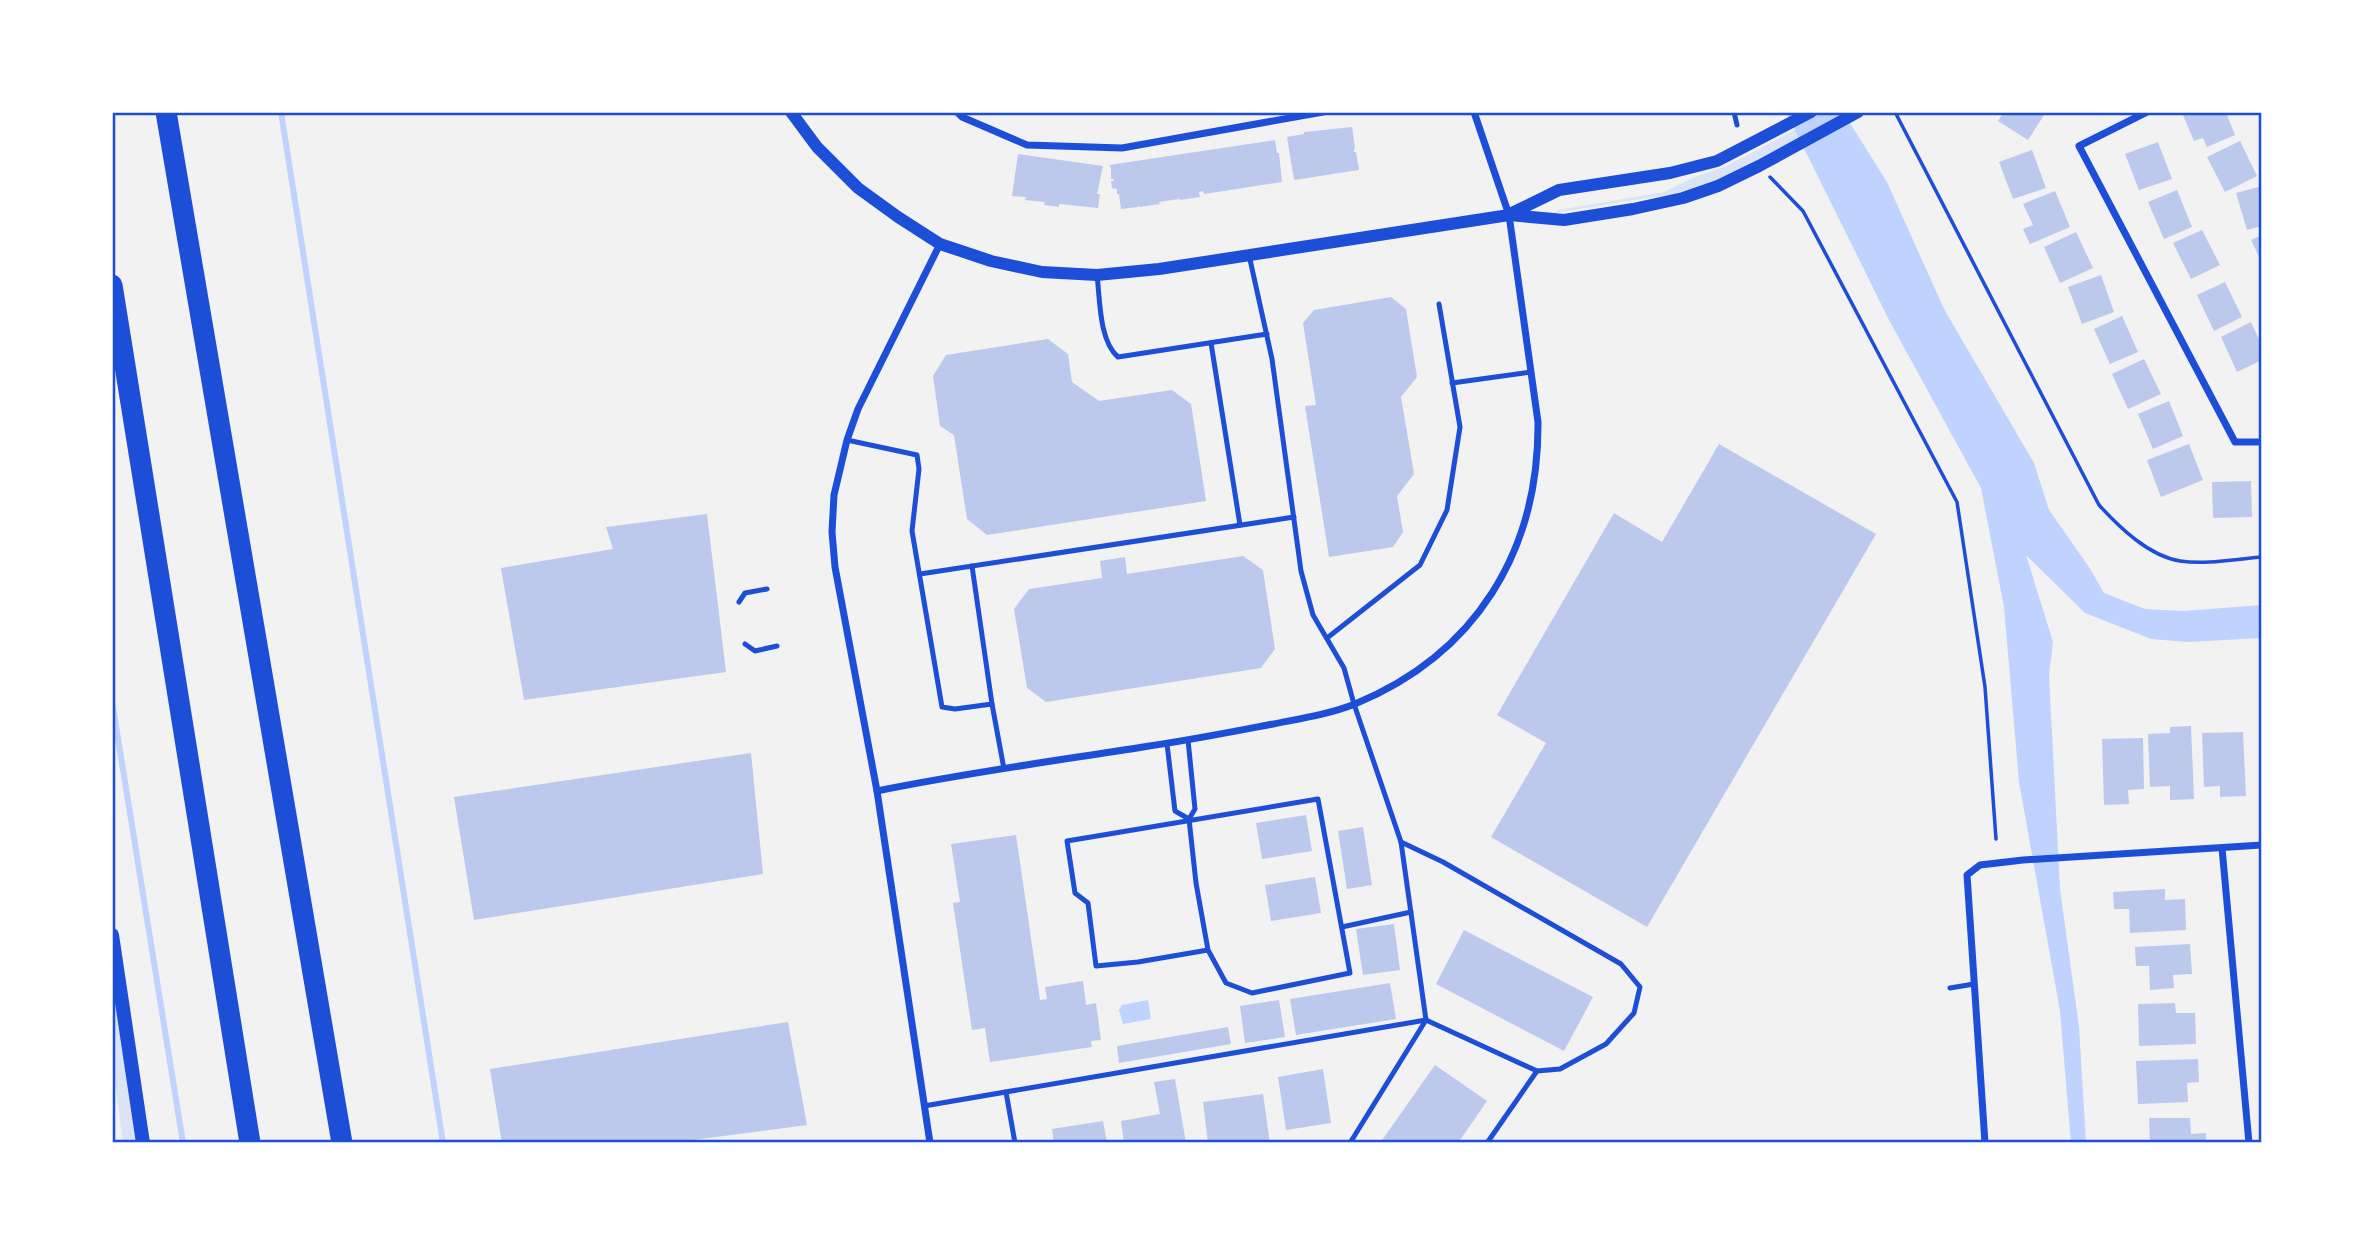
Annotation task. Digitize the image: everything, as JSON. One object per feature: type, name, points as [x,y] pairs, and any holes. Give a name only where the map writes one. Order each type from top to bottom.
[{"type":"highway","points":[[166,112],[342,1143]]},
{"type":"highway","points":[[112,285],[250,1143]]},
{"type":"main road","points":[[112,934],[143,1143]]},
{"type":"street","points":[[790,112],[817,147],[858,188],[940,244],[991,261],[1042,272],[1097,275],[1159,269],[1509,215],[1564,220],[1633,209],[1684,198],[1718,186],[1858,112]]},
{"type":"street","points":[[957,112],[962,117],[1027,145],[1122,148],[1323,112]]},
{"type":"street","points":[[877,791],[1167,744],[1318,715],[1354,704],[1406,679],[1448,646],[1482,611],[1512,559],[1528,512],[1538,457],[1538,422],[1509,215],[1474,112]]},
{"type":"street","points":[[1509,215],[1559,190],[1670,173],[1717,160],[1811,112]]},
{"type":"street","points":[[2147,112],[2079,146],[2235,442],[2262,442]]},
{"type":"street","points":[[930,1143],[877,791],[835,567],[832,533],[839,464],[858,409],[940,244]]},
{"type":"street","points":[[1985,1143],[1967,875],[1980,865],[2023,860],[2262,845]]},
{"type":"street","points":[[2222,848],[2249,1143]]},
{"type":"lane","points":[[1734,112],[1737,125]]},
{"type":"lane","points":[[1249,255],[1272,359],[1301,571],[1313,615],[1344,668],[1401,842],[1426,1020],[1350,1143]]},
{"type":"lane","points":[[1097,275],[1106,339],[1111,351],[1118,357],[1267,334]]},
{"type":"lane","points":[[1327,638],[1420,565],[1447,510],[1460,427],[1439,304]]},
{"type":"lane","points":[[1211,342],[1240,525]]},
{"type":"lane","points":[[1452,383],[1531,372]]},
{"type":"lane","points":[[847,440],[917,455],[919,469],[912,531],[942,707],[955,709],[992,704]]},
{"type":"lane","points":[[920,574],[1294,517]]},
{"type":"lane","points":[[972,566],[1004,769]]},
{"type":"lane","points":[[739,603],[745,593],[766,589]]},
{"type":"lane","points":[[745,644],[755,651],[777,646]]},
{"type":"lane","points":[[1188,740],[1195,809],[1189,819],[1196,883],[1208,950],[1226,983],[1252,993],[1350,973],[1318,799],[1189,819],[1068,841],[1075,893],[1088,903],[1096,966],[1139,962],[1208,950]]},
{"type":"lane","points":[[1167,744],[1175,811],[1189,819]]},
{"type":"lane","points":[[924,1106],[1426,1020],[1537,1072],[1560,1069],[1606,1044],[1634,1013],[1640,986],[1621,964],[1443,862],[1401,842]]},
{"type":"lane","points":[[1342,927],[1411,912]]},
{"type":"lane","points":[[1950,988],[1974,984]]},
{"type":"lane","points":[[1487,1143],[1537,1072]]},
{"type":"lane","points":[[1006,1091],[1015,1143]]},
{"type":"path","points":[[1895,112],[2099,505],[2120,526],[2160,555],[2180,561],[2262,557]]},
{"type":"path","points":[[1763,164],[1803,211],[1957,502],[1985,687],[1996,839]]},
{"type":"shaded area","points":[[1829,112],[1847,112],[1757,162],[1711,183],[1672,194],[1555,213],[1558,210],[1664,192],[1726,166]]},
{"type":"shaded area","points":[[112,971],[137,1143],[123,1143],[112,1058]]},
{"type":"water","points":[[1786,112],[1843,112],[1887,182],[1944,309],[2034,463],[2049,510],[2104,593],[2145,609],[2183,611],[2262,605],[2262,638],[2188,642],[2151,639],[2085,613],[2026,555],[2053,642],[2049,675],[2060,889],[2079,1027],[2086,1143],[2071,1143],[2060,1011],[2019,782],[2004,607],[1981,488],[1889,320]]},
{"type":"water","points":[[1148,1000],[1151,1019],[1123,1024],[1119,1010],[1122,1005]]},
{"type":"building","points":[[2004,112],[2046,112],[2028,140],[1998,121]]},
{"type":"building","points":[[2189,112],[2219,112],[2220,115],[2226,113],[2235,135],[2207,147],[2203,138],[2194,141],[2183,115]]},
{"type":"building","points":[[1352,127],[1359,170],[1294,180],[1287,137],[1304,132]]},
{"type":"building","points":[[1275,140],[1282,182],[1204,194],[1203,191],[1199,192],[1200,197],[1180,200],[1178,196],[1179,199],[1159,202],[1160,204],[1121,209],[1117,189],[1112,188],[1111,181],[1114,179],[1111,179],[1109,165]]},
{"type":"building","points":[[2240,141],[2257,176],[2225,192],[2207,157]]},
{"type":"building","points":[[2158,142],[2172,179],[2139,190],[2125,154]]},
{"type":"building","points":[[2032,150],[2046,188],[2013,199],[1999,162]]},
{"type":"building","points":[[1018,154],[1103,166],[1097,194],[1100,194],[1098,208],[1044,205],[1045,202],[1012,196]]},
{"type":"building","points":[[2262,186],[2262,226],[2247,230],[2236,193]]},
{"type":"building","points":[[2177,190],[2192,227],[2164,239],[2148,202]]},
{"type":"building","points":[[2055,191],[2070,227],[2030,244],[2023,229],[2033,225],[2023,204]]},
{"type":"building","points":[[2202,230],[2220,265],[2191,279],[2173,243]]},
{"type":"building","points":[[2076,232],[2093,268],[2060,283],[2044,247]]},
{"type":"building","points":[[2262,235],[2262,263],[2251,240]]},
{"type":"building","points":[[2101,275],[2114,312],[2082,324],[2068,287]]},
{"type":"building","points":[[2225,282],[2242,317],[2214,331],[2197,295]]},
{"type":"building","points":[[1391,297],[1406,309],[1417,377],[1401,397],[1414,474],[1397,496],[1403,532],[1393,547],[1329,557],[1305,406],[1316,405],[1303,323],[1314,310]]},
{"type":"building","points":[[2122,316],[2138,352],[2110,364],[2094,329]]},
{"type":"building","points":[[2251,322],[2262,346],[2262,360],[2237,372],[2221,337]]},
{"type":"building","points":[[1048,339],[1068,354],[1072,382],[1099,401],[1172,390],[1191,404],[1206,501],[987,535],[967,519],[954,435],[940,426],[933,376],[946,355]]},
{"type":"building","points":[[2144,359],[2161,394],[2128,409],[2112,374]]},
{"type":"building","points":[[2169,401],[2183,436],[2153,449],[2138,414]]},
{"type":"building","points":[[1719,444],[1876,534],[1647,927],[1491,837],[1546,743],[1497,715],[1614,513],[1662,542]]},
{"type":"building","points":[[2189,444],[2203,480],[2161,497],[2147,460]]},
{"type":"building","points":[[2259,476],[2262,476],[2262,512],[2260,512]]},
{"type":"building","points":[[2251,481],[2252,517],[2213,518],[2212,482]]},
{"type":"building","points":[[707,514],[726,672],[524,700],[501,568],[613,549],[606,527]]},
{"type":"building","points":[[1243,556],[1263,570],[1275,649],[1261,668],[1046,702],[1027,688],[1014,609],[1029,589],[1102,578],[1100,561],[1125,557],[1127,574]]},
{"type":"building","points":[[2191,726],[2194,799],[2170,800],[2170,786],[2150,787],[2148,734],[2170,733],[2170,727]]},
{"type":"building","points":[[2243,732],[2246,796],[2220,797],[2220,786],[2204,787],[2202,733]]},
{"type":"building","points":[[2143,738],[2144,789],[2128,790],[2129,804],[2104,805],[2102,739]]},
{"type":"building","points":[[751,753],[763,874],[474,920],[454,797]]},
{"type":"building","points":[[1306,815],[1312,851],[1262,859],[1256,823]]},
{"type":"building","points":[[1363,827],[1372,885],[1347,889],[1338,831]]},
{"type":"building","points":[[1016,835],[1040,1000],[1047,999],[1045,987],[1083,981],[1086,1005],[1096,1003],[1101,1040],[1091,1041],[1092,1047],[990,1062],[985,1028],[972,1030],[953,903],[960,902],[951,844]]},
{"type":"building","points":[[1315,877],[1321,913],[1271,921],[1265,885]]},
{"type":"building","points":[[2165,889],[2165,900],[2185,899],[2186,930],[2130,933],[2129,909],[2114,909],[2113,892]]},
{"type":"building","points":[[1394,924],[1400,970],[1363,975],[1356,929]]},
{"type":"building","points":[[1464,930],[1593,997],[1564,1051],[1436,984]]},
{"type":"building","points":[[2190,944],[2192,974],[2173,975],[2174,988],[2150,990],[2149,966],[2136,966],[2135,947]]},
{"type":"building","points":[[1390,983],[1396,1019],[1296,1035],[1290,999]]},
{"type":"building","points":[[1279,1000],[1285,1037],[1245,1043],[1240,1006]]},
{"type":"building","points":[[2175,1003],[2176,1013],[2195,1013],[2196,1044],[2139,1046],[2138,1004]]},
{"type":"building","points":[[788,1022],[807,1125],[670,1143],[502,1143],[490,1069]]},
{"type":"building","points":[[1228,1027],[1231,1044],[1119,1063],[1117,1046]]},
{"type":"building","points":[[2198,1059],[2199,1082],[2187,1083],[2188,1102],[2138,1104],[2136,1061]]},
{"type":"building","points":[[1435,1065],[1487,1101],[1458,1143],[1380,1143]]},
{"type":"building","points":[[1323,1069],[1331,1123],[1286,1130],[1278,1077]]},
{"type":"building","points":[[1175,1079],[1186,1143],[1124,1143],[1121,1121],[1160,1114],[1154,1082]]},
{"type":"building","points":[[1263,1094],[1270,1143],[1208,1143],[1203,1102]]},
{"type":"building","points":[[2149,1118],[2190,1118],[2191,1134],[2206,1133],[2206,1143],[2150,1143]]},
{"type":"building","points":[[1103,1121],[1107,1143],[1054,1143],[1052,1129]]},
{"type":"waterway","points":[[281,112],[443,1143]]},
{"type":"waterway","points":[[112,701],[183,1143]]}]
